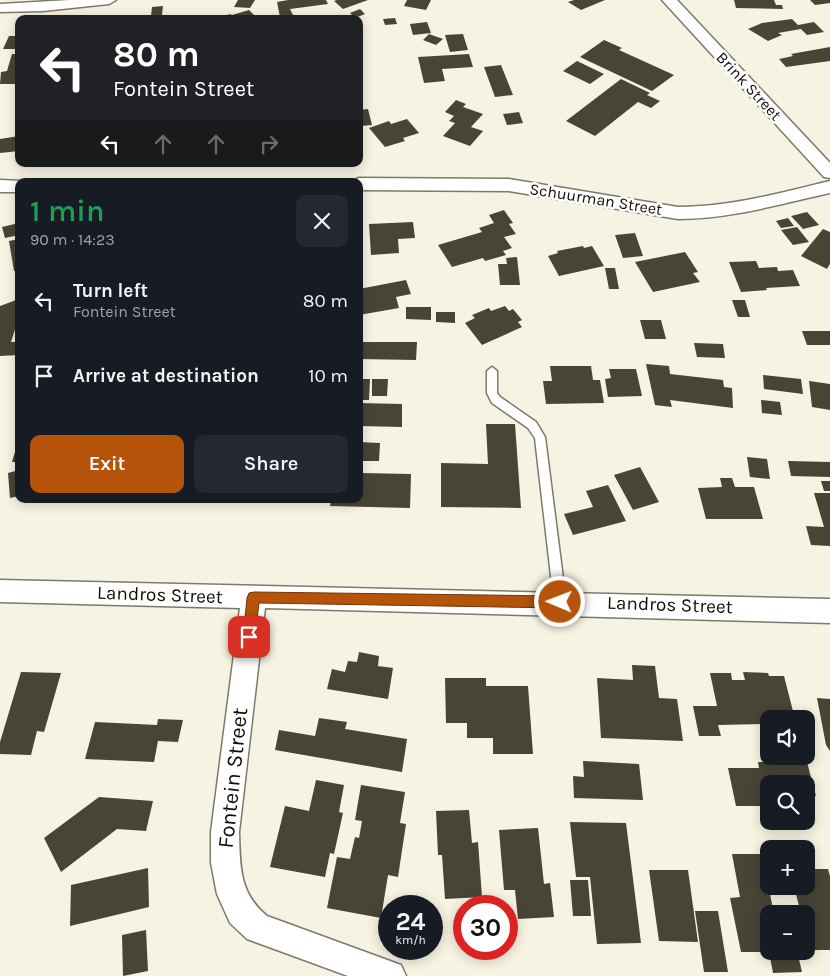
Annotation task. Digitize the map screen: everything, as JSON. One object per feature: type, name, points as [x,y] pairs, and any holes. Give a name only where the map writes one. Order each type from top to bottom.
[{"type":"street","points":[[0,8],[43,8],[110,0]]},
{"type":"street","name":"Brink Street","points":[[669,0],[830,173]]},
{"type":"street","name":"Schuurman Street","points":[[363,184],[509,185],[678,213],[700,213],[740,208],[830,188]]},
{"type":"street","points":[[0,186],[15,186]]},
{"type":"street","name":"Landros Street","points":[[0,591],[254,598],[560,602],[830,611]]},
{"type":"street","name":"Fontein Street","points":[[254,598],[226,832],[225,854],[229,889],[241,913],[258,928],[390,976]]},
{"type":"lane","points":[[492,371],[492,393],[496,400],[532,425],[540,436],[560,602]]},
{"type":"building","points":[[238,0],[255,0],[250,8],[234,7]]},
{"type":"building","points":[[288,0],[326,0],[328,4],[290,9],[293,15],[280,15],[277,2]]},
{"type":"building","points":[[368,0],[343,9],[334,1]]},
{"type":"building","points":[[407,0],[431,0],[426,10],[404,6]]},
{"type":"building","points":[[574,0],[605,0],[581,10],[568,2]]},
{"type":"building","points":[[734,0],[774,0],[776,5],[782,5],[783,9],[736,8]]},
{"type":"building","points":[[810,0],[830,0],[830,3],[815,5]]},
{"type":"building","points":[[163,6],[162,15],[151,15],[152,7]]},
{"type":"building","points":[[360,9],[365,14],[352,15],[350,13]]},
{"type":"building","points":[[249,10],[254,15],[232,15]]},
{"type":"building","points":[[395,18],[397,24],[385,25],[383,19]]},
{"type":"building","points":[[792,19],[798,25],[814,22],[824,32],[807,35],[801,29],[778,33],[782,35],[768,41],[748,29],[762,23]]},
{"type":"building","points":[[427,22],[431,33],[413,35],[410,24]]},
{"type":"building","points":[[429,34],[443,39],[436,45],[423,40]]},
{"type":"building","points":[[463,34],[468,50],[450,52],[445,35]]},
{"type":"building","points":[[9,36],[15,36],[15,49],[3,49]]},
{"type":"building","points":[[604,40],[622,48],[619,50],[674,75],[652,91],[580,57]]},
{"type":"building","points":[[830,47],[830,61],[786,67],[779,59],[793,56],[791,54]]},
{"type":"building","points":[[12,54],[15,54],[15,84],[0,84],[1,72],[7,71]]},
{"type":"building","points":[[469,54],[473,67],[442,69],[445,81],[424,83],[418,57]]},
{"type":"building","points":[[577,61],[604,74],[590,84],[563,71]]},
{"type":"building","points":[[501,65],[513,95],[495,97],[484,67]]},
{"type":"building","points":[[621,79],[650,93],[647,95],[660,101],[651,108],[638,102],[595,136],[566,121]]},
{"type":"building","points":[[456,100],[466,104],[463,107],[483,114],[471,127],[483,131],[470,146],[443,136],[455,123],[449,121],[454,116],[445,112]]},
{"type":"building","points":[[368,109],[372,125],[363,126],[363,110]]},
{"type":"building","points":[[519,112],[523,123],[507,125],[503,114]]},
{"type":"building","points":[[407,119],[419,133],[403,138],[405,141],[385,147],[369,128],[389,121],[391,124]]},
{"type":"building","points":[[15,137],[15,151],[0,153],[0,139]]},
{"type":"building","points":[[504,210],[513,223],[509,224],[516,234],[504,237],[512,248],[503,251],[506,255],[485,261],[483,258],[452,267],[438,245],[482,232],[479,228],[494,223],[489,215]]},
{"type":"building","points":[[807,212],[819,225],[803,229],[791,216]]},
{"type":"building","points":[[788,218],[794,226],[781,228],[776,221]]},
{"type":"building","points":[[413,222],[415,238],[398,239],[399,253],[371,255],[369,224]]},
{"type":"building","points":[[15,224],[15,236],[5,238],[2,227]]},
{"type":"building","points":[[797,227],[809,242],[793,245],[781,230]]},
{"type":"building","points":[[823,229],[830,232],[830,264],[827,269],[801,256]]},
{"type":"building","points":[[635,233],[643,256],[623,258],[615,235]]},
{"type":"building","points":[[15,240],[14,271],[9,241]]},
{"type":"building","points":[[583,246],[584,248],[592,246],[604,266],[559,276],[548,256],[558,253],[557,251]]},
{"type":"building","points":[[685,252],[698,272],[693,273],[700,282],[653,292],[635,262]]},
{"type":"building","points":[[517,257],[520,285],[500,285],[498,264],[507,264],[506,258]]},
{"type":"building","points":[[756,261],[759,268],[777,267],[778,271],[793,270],[800,286],[741,292],[729,262]]},
{"type":"building","points":[[605,268],[615,268],[619,289],[609,289]]},
{"type":"building","points":[[406,280],[411,294],[396,297],[399,308],[363,314],[363,288]]},
{"type":"building","points":[[15,300],[15,330],[11,342],[15,342],[15,355],[0,356],[0,306]]},
{"type":"building","points":[[732,300],[745,300],[750,317],[738,317]]},
{"type":"building","points":[[505,306],[509,311],[513,309],[522,320],[518,322],[522,327],[482,345],[465,323],[475,318],[472,315],[489,308],[491,311]]},
{"type":"building","points":[[406,307],[431,307],[431,320],[406,319]]},
{"type":"building","points":[[436,312],[455,312],[455,323],[436,322]]},
{"type":"building","points":[[640,320],[661,320],[666,339],[645,339]]},
{"type":"building","points":[[802,331],[830,331],[830,345],[807,345]]},
{"type":"building","points":[[363,342],[417,342],[416,360],[363,359]]},
{"type":"building","points":[[694,343],[723,344],[725,358],[697,357]]},
{"type":"building","points":[[646,364],[669,366],[670,374],[723,380],[724,387],[732,388],[733,408],[670,400],[672,407],[655,405]]},
{"type":"building","points":[[550,366],[591,366],[593,380],[600,380],[604,403],[546,404],[543,381],[552,381]]},
{"type":"building","points":[[609,369],[636,369],[642,396],[608,397],[605,379],[611,378]]},
{"type":"building","points":[[763,375],[801,379],[803,394],[764,389]]},
{"type":"building","points":[[363,379],[370,379],[369,400],[363,400]]},
{"type":"building","points":[[372,379],[388,379],[387,396],[372,396]]},
{"type":"building","points":[[809,381],[830,384],[830,410],[812,407]]},
{"type":"building","points":[[761,400],[780,402],[782,415],[762,413]]},
{"type":"building","points":[[363,403],[402,404],[402,427],[363,426]]},
{"type":"building","points":[[486,424],[515,424],[521,508],[441,507],[441,463],[488,464]]},
{"type":"building","points":[[363,442],[380,443],[379,461],[363,461]]},
{"type":"building","points":[[747,457],[767,459],[770,479],[750,477]]},
{"type":"building","points":[[788,461],[830,462],[830,477],[791,476]]},
{"type":"building","points":[[640,467],[659,502],[633,510],[614,475]]},
{"type":"building","points":[[15,471],[15,497],[10,498],[8,473]]},
{"type":"building","points":[[363,473],[411,474],[410,508],[330,506],[330,503],[363,503]]},
{"type":"building","points":[[720,478],[732,478],[735,487],[754,487],[763,519],[706,519],[698,488],[722,487]]},
{"type":"building","points":[[821,481],[830,481],[830,491],[824,491]]},
{"type":"building","points":[[608,485],[626,521],[573,535],[564,514],[593,507],[586,491]]},
{"type":"building","points":[[814,493],[830,493],[830,546],[811,545],[806,526],[824,527]]},
{"type":"building","points":[[359,652],[379,656],[378,666],[393,668],[388,699],[327,689],[332,669],[345,672],[348,661],[357,662]]},
{"type":"building","points":[[632,665],[655,666],[659,698],[677,699],[683,741],[601,738],[597,678],[633,680]]},
{"type":"building","points":[[21,672],[61,673],[44,732],[37,731],[31,755],[0,754],[0,742]]},
{"type":"building","points":[[743,672],[784,676],[793,710],[760,710],[760,724],[718,725],[721,736],[699,736],[693,706],[717,706],[710,673],[731,673],[732,680],[745,680]]},
{"type":"building","points":[[445,678],[486,678],[486,686],[528,686],[533,754],[493,754],[493,738],[467,738],[467,723],[446,723]]},
{"type":"building","points":[[817,698],[830,699],[830,751],[826,745]]},
{"type":"building","points":[[319,718],[347,722],[345,729],[407,739],[402,772],[275,750],[279,730],[315,736]]},
{"type":"building","points":[[158,719],[183,720],[178,742],[158,741],[154,762],[85,759],[95,722],[157,725]]},
{"type":"building","points":[[583,761],[639,764],[643,800],[574,798],[573,776],[584,777]]},
{"type":"building","points":[[758,762],[760,762],[760,765],[808,765],[810,775],[760,775],[760,806],[736,806],[728,768],[759,768]]},
{"type":"building","points":[[316,780],[344,785],[339,812],[343,813],[334,854],[330,853],[325,877],[270,867],[285,806],[309,811]]},
{"type":"building","points":[[361,785],[405,792],[400,823],[406,824],[398,877],[388,875],[385,895],[378,895],[378,917],[327,908],[337,857],[350,859],[355,837],[359,838],[362,821],[355,820]]},
{"type":"building","points":[[99,797],[153,801],[146,831],[117,829],[61,872],[44,838]]},
{"type":"building","points":[[469,810],[472,843],[478,842],[482,895],[453,895],[453,899],[445,899],[442,855],[438,855],[436,811]]},
{"type":"building","points":[[570,822],[626,823],[641,943],[597,944],[590,877],[576,877]]},
{"type":"building","points":[[538,828],[544,884],[550,883],[554,917],[518,919],[518,895],[516,895],[515,890],[504,890],[499,830]]},
{"type":"building","points":[[732,854],[760,854],[760,895],[770,895],[772,905],[760,905],[760,952],[741,952],[730,898],[740,897]]},
{"type":"building","points":[[148,868],[149,907],[70,926],[71,885]]},
{"type":"building","points":[[815,869],[828,869],[830,876],[830,950],[815,950],[815,905],[799,905],[796,895],[815,895]]},
{"type":"building","points":[[649,870],[688,870],[698,942],[659,941]]},
{"type":"building","points":[[570,880],[588,880],[591,916],[573,916]]},
{"type":"building","points":[[695,911],[718,911],[728,972],[704,972]]},
{"type":"building","points":[[146,930],[148,971],[123,976],[122,935]]},
{"type":"building","points":[[771,960],[799,960],[802,972],[773,973]]},
{"type":"route","points":[[249,637],[254,598],[560,602]]}]
